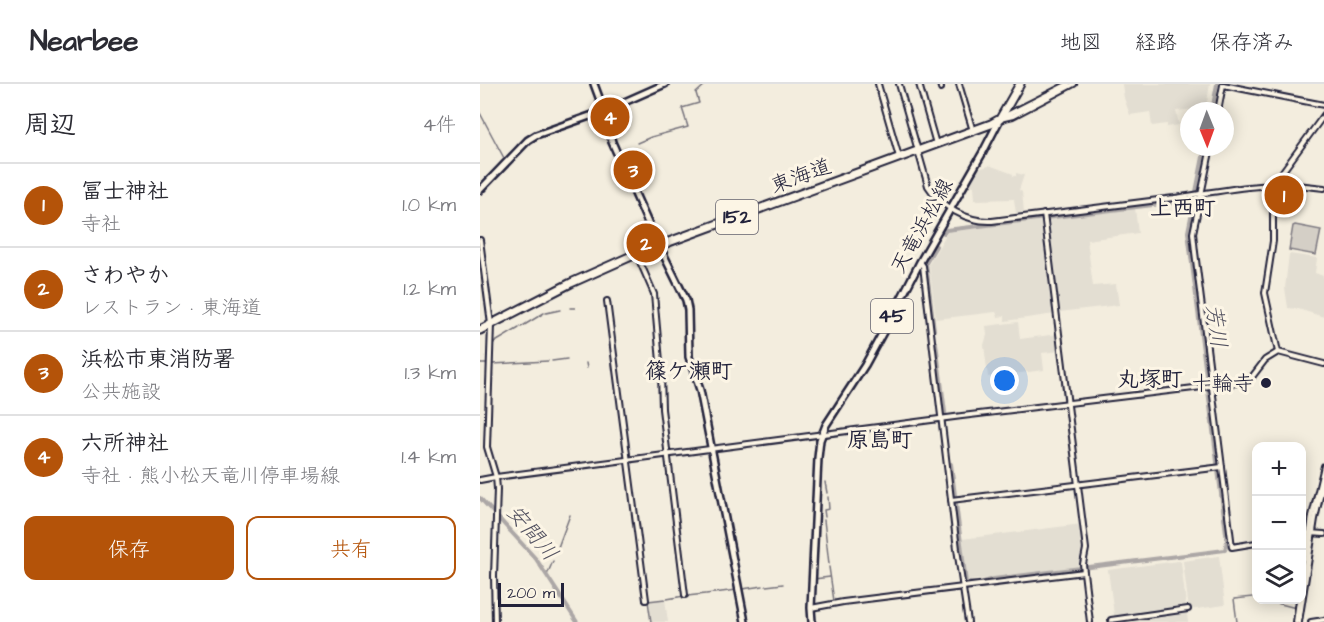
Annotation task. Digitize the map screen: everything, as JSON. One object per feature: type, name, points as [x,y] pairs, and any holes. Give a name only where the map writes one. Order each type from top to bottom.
[{"type":"highway","points":[[1000,119],[1020,84]]},
{"type":"highway","name":"東海道","points":[[480,330],[571,283],[636,254],[918,152],[1000,119]]},
{"type":"main road","points":[[594,84],[612,142],[688,304],[689,357],[700,390],[745,622]]},
{"type":"main road","points":[[480,190],[528,140],[536,135],[603,111],[665,84]]},
{"type":"main road","name":"天竜浜松線","points":[[812,622],[818,458],[821,435],[865,364],[1000,119]]},
{"type":"street","points":[[878,84],[899,158]]},
{"type":"street","points":[[898,84],[928,186],[936,197],[951,209],[968,217],[986,221],[1045,217],[1278,184],[1324,188]]},
{"type":"street","points":[[919,84],[936,144]]},
{"type":"street","points":[[959,84],[973,131]]},
{"type":"street","points":[[1000,119],[1068,84]]},
{"type":"street","points":[[1000,119],[1013,116],[1074,84]]},
{"type":"street","points":[[1220,102],[1223,84],[1324,105]]},
{"type":"street","points":[[1278,352],[1265,293],[1274,241],[1273,208],[1283,171],[1324,115]]},
{"type":"street","points":[[1208,156],[1193,233],[1232,547],[1252,544]]},
{"type":"street","points":[[1045,217],[1086,549],[1083,566],[1090,622]]},
{"type":"street","points":[[480,240],[491,324],[487,447],[496,477],[495,622]]},
{"type":"street","points":[[636,254],[654,294],[662,410],[685,595]]},
{"type":"street","points":[[920,262],[944,419],[968,622]]},
{"type":"street","points":[[607,301],[646,600]]},
{"type":"street","points":[[480,480],[1248,381],[1264,361],[1278,352],[1324,364]]},
{"type":"street","points":[[1297,622],[1314,503],[1324,466]]},
{"type":"street","points":[[954,499],[1221,467]]},
{"type":"street","points":[[1306,562],[1324,479]]},
{"type":"street","points":[[1306,534],[1324,534]]},
{"type":"street","points":[[811,608],[1084,572]]},
{"type":"street","points":[[1297,622],[1299,604]]},
{"type":"street","points":[[1111,620],[1188,609]]},
{"type":"street","points":[[1149,615],[1150,622]]},
{"type":"street","points":[[1311,622],[1324,620]]},
{"type":"shaded area","points":[[1122,84],[1210,84],[1207,102],[1180,102],[1180,111],[1176,111],[1179,125],[1167,127],[1167,124],[1152,126],[1150,112],[1130,115]]},
{"type":"shaded area","points":[[989,165],[1013,174],[1013,176],[1016,176],[1016,173],[1024,175],[1019,190],[1022,192],[1024,212],[1016,213],[1014,199],[975,200],[974,186],[970,185],[978,169]]},
{"type":"shaded area","points":[[1135,208],[1138,233],[1087,240],[1093,286],[1116,284],[1119,305],[1059,312],[1048,219]]},
{"type":"shaded area","points":[[1042,220],[1055,314],[1005,321],[1005,316],[998,317],[996,312],[936,319],[929,264],[948,231]]},
{"type":"shaded area","points":[[1295,225],[1321,230],[1316,255],[1289,250]]},
{"type":"shaded area","points":[[1289,254],[1317,258],[1315,273],[1324,278],[1324,317],[1288,308],[1285,288]]},
{"type":"shaded area","points":[[1018,322],[1020,339],[1058,334],[1060,351],[1042,353],[1044,370],[988,377],[984,345],[987,335],[986,326]]},
{"type":"shaded area","points":[[1082,524],[1085,548],[1081,568],[967,581],[962,539]]},
{"type":"shaded area","points":[[1219,556],[1225,605],[1189,610],[1183,561]]},
{"type":"shaded area","points":[[1181,562],[1188,622],[1115,622],[1108,570]]},
{"type":"shaded area","points":[[665,599],[668,622],[651,622],[649,601]]},
{"type":"waterway","points":[[637,143],[688,127],[682,108],[699,103],[696,93],[706,84]]},
{"type":"waterway","name":"芳川","points":[[1214,102],[1217,84]]},
{"type":"waterway","points":[[480,113],[505,160]]},
{"type":"waterway","name":"芳川","points":[[951,464],[966,583],[1225,550],[1227,541],[1188,232],[1203,156]]},
{"type":"waterway","points":[[944,233],[946,230],[1194,200]]},
{"type":"waterway","points":[[934,330],[926,263],[936,246]]},
{"type":"waterway","points":[[570,308],[575,308]]},
{"type":"waterway","points":[[546,313],[560,310]]},
{"type":"waterway","points":[[521,327],[544,313]]},
{"type":"waterway","points":[[492,344],[519,328]]},
{"type":"waterway","points":[[936,343],[946,420]]},
{"type":"waterway","points":[[552,361],[567,359]]},
{"type":"waterway","points":[[492,364],[548,361]]},
{"type":"waterway","points":[[586,363],[587,368]]},
{"type":"waterway","points":[[480,364],[488,364]]},
{"type":"waterway","points":[[825,482],[827,493]]},
{"type":"waterway","points":[[825,517],[824,510],[829,509],[828,497]]},
{"type":"waterway","name":"安間川","points":[[480,498],[536,559],[577,622]]},
{"type":"waterway","points":[[557,550],[570,515]]},
{"type":"waterway","points":[[824,520],[829,564]]},
{"type":"waterway","points":[[547,575],[553,561]]},
{"type":"waterway","points":[[829,567],[834,601]]},
{"type":"waterway","points":[[814,579],[830,577]]},
{"type":"waterway","points":[[766,586],[783,584]]},
{"type":"waterway","points":[[742,589],[763,586]]},
{"type":"waterway","points":[[706,594],[737,590]]},
{"type":"waterway","points":[[687,596],[705,594]]},
{"type":"waterway","points":[[667,599],[684,596]]},
{"type":"waterway","points":[[1237,622],[1234,599],[1252,597]]},
{"type":"waterway","points":[[651,622],[648,601],[665,599]]},
{"type":"waterway","points":[[1280,604],[1296,608]]},
{"type":"place","name":"六所神社","points":[[610,117]]},
{"type":"place","name":"浜松市東消防署","points":[[633,170]]},
{"type":"place","name":"冨士神社","points":[[1284,195]]},
{"type":"place","name":"さわやか","points":[[646,243]]},
{"type":"place","name":"十輪寺","points":[[1266,383]]},
{"type":"district","name":"上西町","points":[[1183,208]]},
{"type":"district","name":"篠ケ瀬町","points":[[689,371]]},
{"type":"district","name":"丸塚町","points":[[1150,379]]},
{"type":"district","name":"原島町","points":[[880,440]]}]
